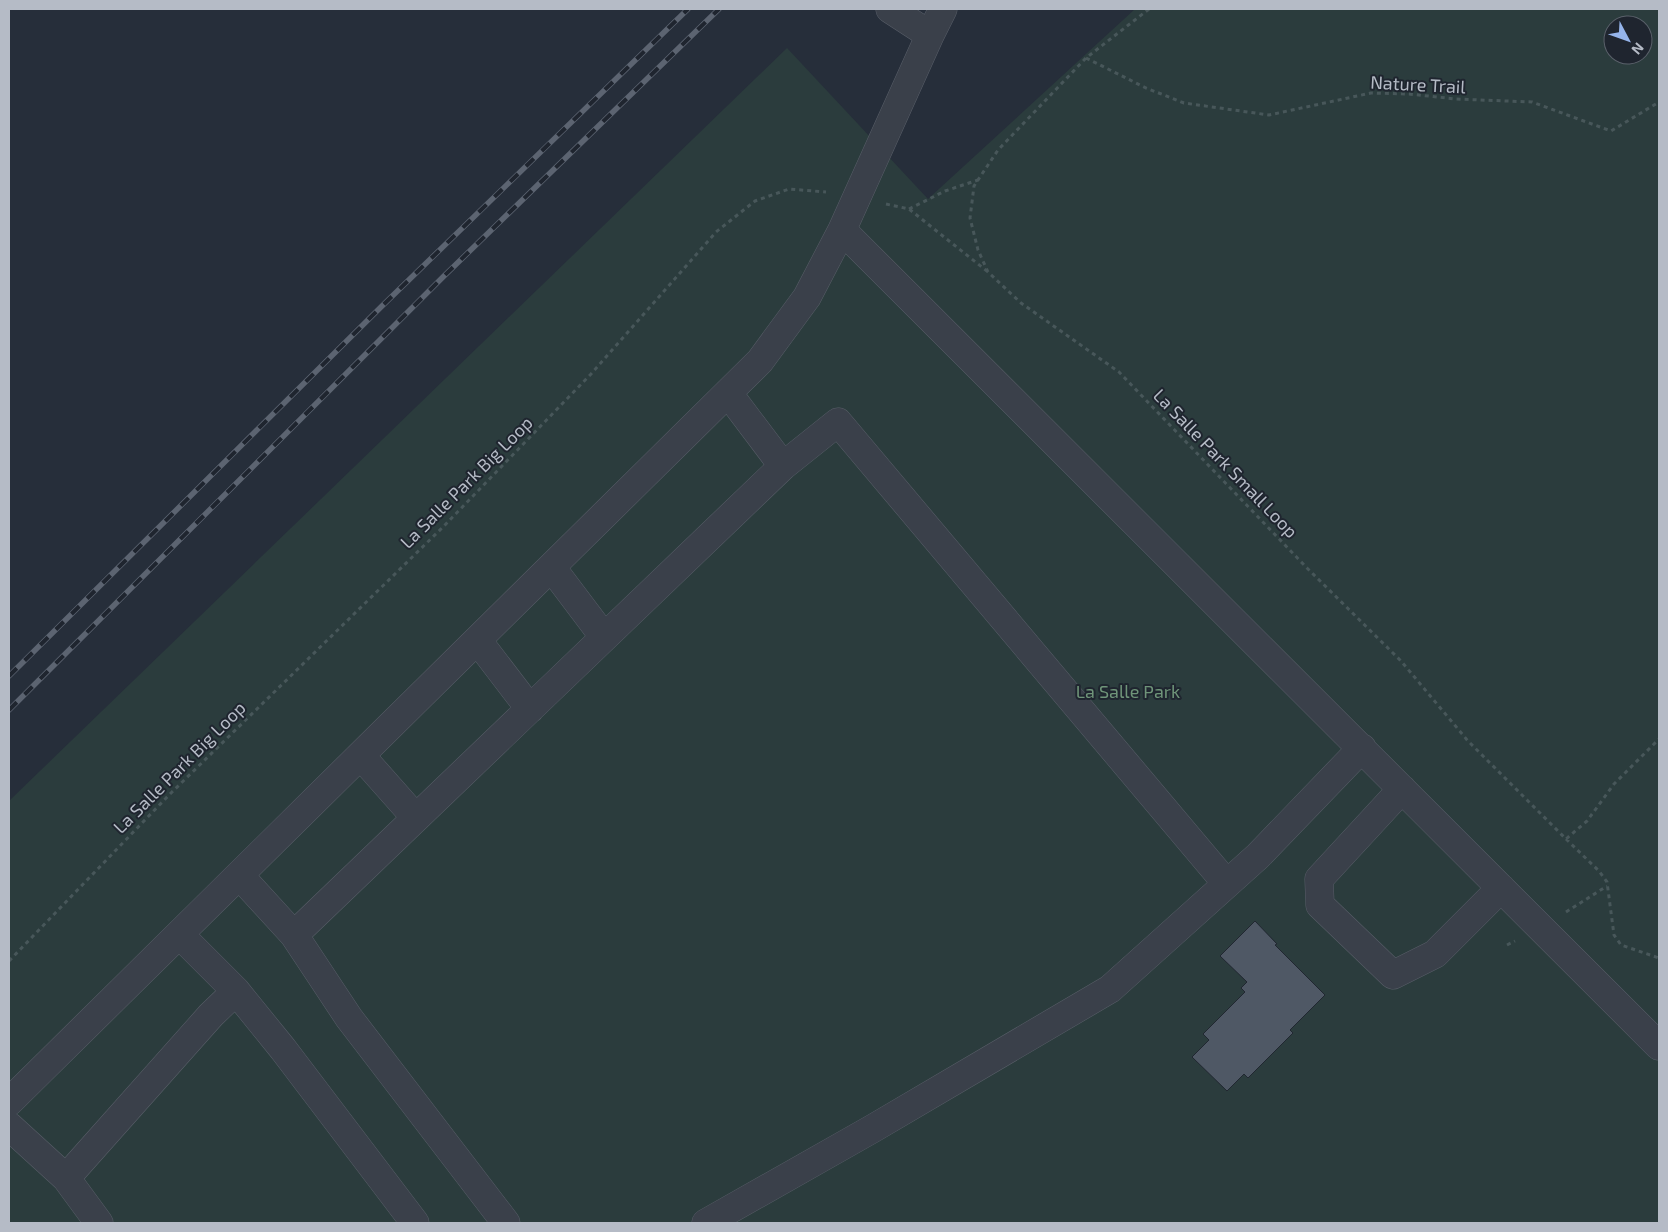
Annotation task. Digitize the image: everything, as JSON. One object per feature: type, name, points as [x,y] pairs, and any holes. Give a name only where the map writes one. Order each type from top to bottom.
[{"type":"street","points":[[890,9],[930,35]]},
{"type":"street","points":[[9,1102],[760,361],[807,297],[842,230],[943,9]]},
{"type":"street","points":[[842,230],[1659,1046]]},
{"type":"street","points":[[728,392],[783,466]]},
{"type":"street","points":[[294,935],[783,466],[838,422],[1227,884]]},
{"type":"street","points":[[552,568],[604,637]]},
{"type":"street","points":[[478,641],[530,709]]},
{"type":"street","points":[[706,1223],[872,1129],[1110,989],[1258,856],[1362,748]]},
{"type":"street","points":[[361,756],[416,818]]},
{"type":"street","points":[[1402,789],[1319,879],[1320,904],[1393,975],[1435,954],[1502,888]]},
{"type":"street","points":[[240,876],[294,935],[349,1018],[506,1223]]},
{"type":"street","points":[[180,934],[236,991],[289,1057],[415,1223]]},
{"type":"street","points":[[66,1178],[211,1015],[236,991]]},
{"type":"street","points":[[9,1126],[66,1178],[99,1223]]},
{"type":"path","name":"La Salle Park Small Loop","points":[[1149,9],[1086,58],[998,150],[974,186],[970,218],[978,250],[988,272],[1021,303],[1119,372],[1307,568],[1401,661],[1468,741],[1599,871],[1607,882],[1614,935],[1621,944],[1659,958]]},
{"type":"path","name":"Nature Trail","points":[[1086,58],[1146,88],[1184,103],[1269,115],[1370,92],[1456,99],[1532,102],[1611,131],[1659,102]]},
{"type":"path","points":[[909,209],[945,191],[978,180]]},
{"type":"path","name":"La Salle Park Big Loop","points":[[9,961],[170,794],[471,499],[591,374],[716,232],[755,201],[789,189],[833,192],[909,209],[988,272]]},
{"type":"path","points":[[1566,839],[1586,821],[1614,784],[1659,739]]},
{"type":"green space","name":"La Salle Park","points":[[1135,9],[1659,9],[1659,1223],[9,1223],[9,801],[787,48],[928,199]]},
{"type":"building","points":[[1255,921],[1277,944],[1275,945],[1325,995],[1290,1030],[1293,1033],[1248,1078],[1244,1074],[1227,1091],[1192,1057],[1209,1040],[1203,1034],[1245,992],[1241,988],[1247,982],[1220,956]]},
{"type":"railway","points":[[9,676],[381,307],[688,9]]},
{"type":"railway","points":[[9,710],[444,276],[719,9]]}]
